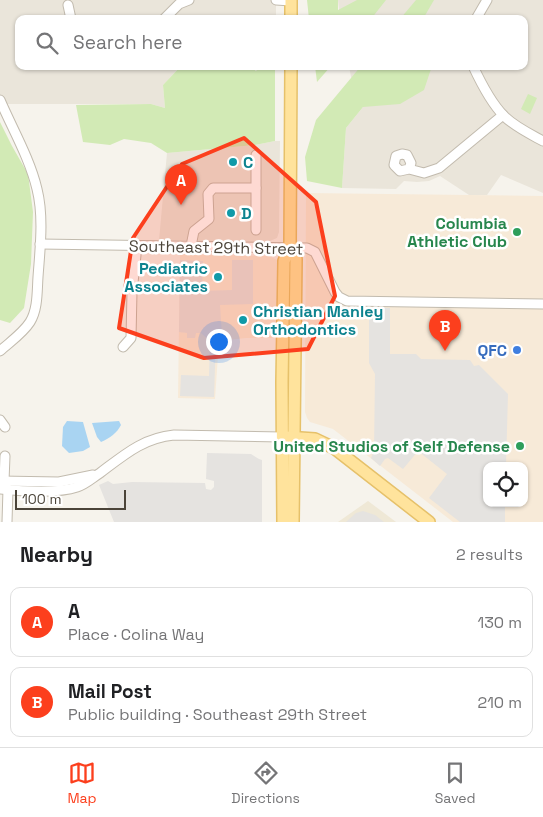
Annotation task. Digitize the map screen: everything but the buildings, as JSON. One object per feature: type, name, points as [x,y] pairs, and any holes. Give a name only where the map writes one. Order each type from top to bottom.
[{"type":"main road","points":[[291,15],[292,0]]},
{"type":"main road","points":[[291,70],[290,248],[284,261],[288,437],[293,522]]},
{"type":"main road","points":[[283,522],[288,437]]},
{"type":"main road","points":[[288,437],[314,439],[334,448],[429,522]]},
{"type":"street","points":[[168,15],[179,4],[189,0]]},
{"type":"street","points":[[276,0],[292,0]]},
{"type":"street","points":[[478,15],[487,0]]},
{"type":"street","points":[[68,4],[70,15]]},
{"type":"street","points":[[475,70],[503,115],[530,135],[543,141]]},
{"type":"street","points":[[0,100],[35,181],[39,206],[40,244],[36,303],[31,320],[0,351]]},
{"type":"street","points":[[408,169],[424,173],[439,168],[503,115]]},
{"type":"street","points":[[256,154],[256,230]]},
{"type":"street","points":[[190,246],[194,231],[209,219],[208,194],[213,188],[256,188]]},
{"type":"street","name":"Southeast 29th Street","points":[[40,244],[307,248],[315,252],[335,292],[339,297],[347,301],[543,304]]},
{"type":"street","points":[[123,347],[131,338],[132,292],[137,246]]},
{"type":"street","points":[[3,485],[51,490],[75,488],[86,483],[141,444],[161,437],[174,435],[288,437]]},
{"type":"street","points":[[4,456],[3,485],[7,522]]},
{"type":"highlighted area","points":[[244,138],[316,202],[335,296],[308,349],[204,358],[119,328],[133,238],[182,164]]},
{"type":"shaded area","points":[[0,0],[276,0],[276,15],[15,15],[15,70],[177,70],[163,85],[165,108],[151,104],[0,104]]},
{"type":"shaded area","points":[[338,0],[543,0],[543,193],[501,175],[487,195],[469,195],[440,176],[429,181],[404,181],[396,189],[342,188],[346,128],[363,107],[350,70],[528,70],[528,15],[340,15]]},
{"type":"shaded area","points":[[280,141],[279,232],[277,238],[270,241],[255,242],[159,240],[167,153],[255,145]]},
{"type":"shaded area","points":[[306,193],[543,196],[543,522],[453,522],[333,429],[310,422],[305,412]]},
{"type":"shaded area","points":[[180,254],[269,256],[279,261],[279,338],[246,338],[219,341],[215,399],[178,398]]},
{"type":"shaded area","points":[[180,260],[203,261],[202,291],[232,290],[232,260],[253,260],[253,304],[220,305],[222,336],[216,337],[214,397],[180,396],[181,375],[209,376],[210,341],[201,333],[196,333],[195,338],[187,338],[187,333],[179,332]]},
{"type":"shaded area","points":[[369,308],[390,308],[390,354],[416,354],[421,359],[470,360],[474,366],[479,365],[508,394],[506,462],[483,462],[483,507],[505,507],[505,522],[460,522],[429,498],[447,474],[418,451],[403,469],[388,458],[380,466],[371,458],[374,451],[375,374],[369,363]]},
{"type":"shaded area","points":[[207,453],[251,454],[262,460],[262,522],[114,522],[99,485],[108,481],[113,484],[132,482],[205,483],[206,489],[211,490],[214,487],[214,481],[206,479]]},
{"type":"shaded area","points":[[368,501],[396,522],[338,522]]},
{"type":"shaded area","points":[[363,511],[375,515],[384,522],[346,522],[356,513]]},
{"type":"green space","points":[[307,0],[338,0],[338,10],[357,0],[386,0],[374,15],[309,15]]},
{"type":"green space","points":[[416,0],[434,0],[425,15],[403,15]]},
{"type":"green space","points":[[177,70],[275,70],[275,141],[255,145],[167,153],[151,143],[124,139],[110,145],[83,142],[76,105],[151,104],[165,108],[163,85]]},
{"type":"green space","points":[[316,70],[328,70],[317,82]]},
{"type":"green space","points":[[358,70],[431,70],[424,90],[400,104],[363,107],[346,128],[342,188],[307,181],[305,157],[316,120]]},
{"type":"green space","points":[[528,94],[537,98],[530,114],[521,109]]},
{"type":"green space","points":[[0,122],[28,174],[33,212],[31,264],[24,308],[10,323],[0,320]]},
{"type":"water","points":[[67,421],[83,422],[90,447],[83,451],[69,453],[62,446],[63,427]]},
{"type":"water","points":[[119,421],[121,425],[117,430],[101,442],[92,423]]},
{"type":"place","name":"C","points":[[233,162]]},
{"type":"place","name":"A","points":[[181,205]]},
{"type":"place","name":"D","points":[[231,213]]},
{"type":"place","name":"Columbia Athletic Club","points":[[517,232]]},
{"type":"place","name":"Pediatric Associates","points":[[218,277]]},
{"type":"place","name":"Christian Manley Orthodontics","points":[[243,320]]},
{"type":"place","name":"QFC","points":[[517,350]]},
{"type":"place","name":"Mail Post","points":[[445,351]]},
{"type":"place","name":"United Studios of Self Defense","points":[[520,446]]}]
